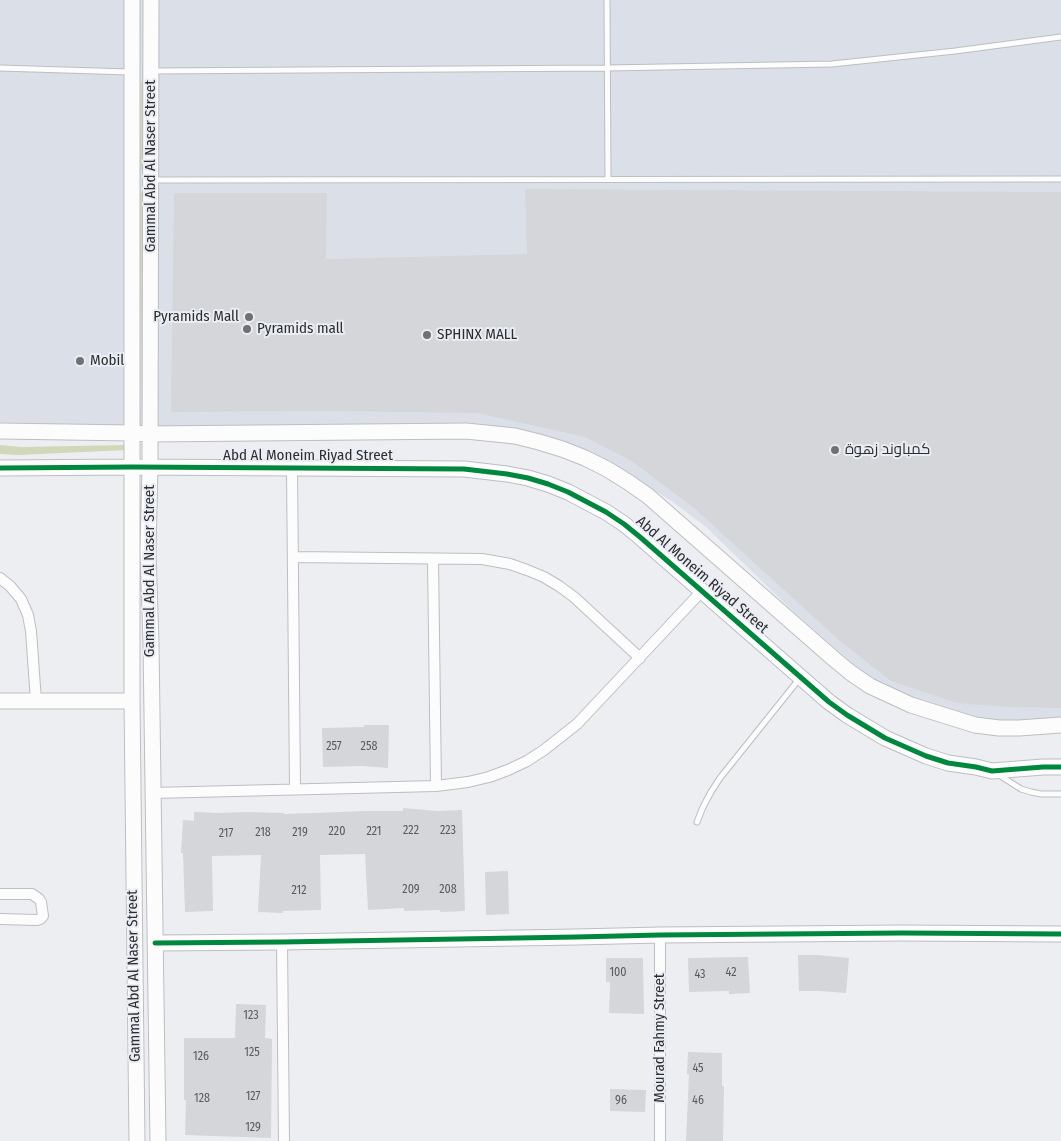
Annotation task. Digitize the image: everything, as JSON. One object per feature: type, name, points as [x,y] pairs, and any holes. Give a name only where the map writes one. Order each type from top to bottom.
[{"type":"street","name":"Gammal Abd Al Naser Street","points":[[132,0],[132,701],[137,1141]]},
{"type":"street","name":"Gammal Abd Al Naser Street","points":[[151,0],[151,434],[148,551],[158,1141]]},
{"type":"street","name":"Abd Al Moneim Riyad Street","points":[[0,432],[151,434],[466,431],[515,436],[539,442],[585,458],[607,469],[648,496],[834,659],[870,686],[910,705],[975,725],[999,728],[1061,725]]},
{"type":"street","name":"Abd Al Moneim Riyad Street","points":[[0,468],[150,467],[478,470],[507,474],[548,484],[587,501],[624,524],[800,677],[847,715],[886,738],[920,754],[948,764],[992,771],[1061,767]]},
{"type":"street","points":[[292,468],[295,789]]},
{"type":"street","points":[[293,557],[482,559],[519,567],[560,586],[640,658]]},
{"type":"street","points":[[433,558],[436,786]]},
{"type":"street","points":[[0,578],[21,599],[28,615],[31,631],[36,701]]},
{"type":"street","points":[[153,793],[436,786],[489,777],[508,770],[539,754],[577,724],[702,591]]},
{"type":"street","points":[[0,701],[132,701]]},
{"type":"street","points":[[0,894],[32,894],[36,896],[41,902],[43,916],[37,920],[0,919]]},
{"type":"street","points":[[155,943],[948,932],[1061,934]]},
{"type":"street","name":"Mourad Fahmy Street","points":[[660,935],[660,1141]]},
{"type":"street","points":[[282,942],[284,1141]]},
{"type":"lane","points":[[607,0],[608,179]]},
{"type":"lane","points":[[151,71],[607,68],[832,64],[955,52],[1061,37]]},
{"type":"lane","points":[[0,68],[132,72]]},
{"type":"lane","points":[[151,180],[1061,178]]},
{"type":"lane","points":[[697,822],[720,778],[800,677]]},
{"type":"lane","points":[[992,771],[1031,792],[1061,794]]},
{"type":"shaded area","points":[[0,0],[1061,0],[1061,725],[962,723],[871,679],[796,614],[706,527],[673,502],[630,475],[477,431],[0,430]]},
{"type":"green space","points":[[141,82],[145,82],[145,170],[140,170]]},
{"type":"green space","points":[[139,193],[145,193],[147,407],[142,407]]},
{"type":"green space","points":[[0,445],[21,447],[127,445],[127,450],[18,455],[0,454]]},
{"type":"building","name":"كمباوند زهوة","points":[[525,189],[1061,192],[1061,708],[1006,707],[957,703],[891,681],[839,640],[695,509],[633,462],[585,437],[477,413],[325,411],[171,412],[174,193],[327,193],[326,259],[527,254]]},
{"type":"building","points":[[364,725],[389,725],[388,768],[362,766],[323,767],[322,728],[364,727]]},
{"type":"building","points":[[403,808],[437,811],[462,810],[465,911],[404,911],[404,908],[368,910],[365,854],[320,855],[321,910],[283,911],[283,913],[258,912],[261,855],[212,856],[213,911],[185,912],[183,853],[181,853],[183,820],[194,821],[194,812],[284,814],[403,811]]},
{"type":"building","points":[[508,871],[509,914],[486,915],[485,872]]},
{"type":"building","points":[[798,955],[849,958],[846,993],[799,991]]},
{"type":"building","points":[[748,957],[750,993],[729,994],[729,991],[689,992],[688,958]]},
{"type":"building","points":[[606,958],[643,958],[644,1014],[609,1013],[610,982],[606,982]]},
{"type":"building","points":[[236,1004],[266,1005],[265,1038],[272,1039],[271,1138],[185,1135],[184,1038],[235,1038]]},
{"type":"building","points":[[688,1052],[722,1053],[722,1086],[724,1086],[723,1141],[686,1141]]},
{"type":"building","points":[[610,1089],[646,1090],[645,1112],[610,1111]]},
{"type":"cycle path","points":[[0,468],[464,469],[528,478],[568,492],[624,524],[829,702],[885,738],[926,756],[948,763],[992,771],[1061,767]]},
{"type":"cycle path","points":[[155,943],[660,935],[1061,934]]},
{"type":"place","name":"Pyramids Mall","points":[[249,317]]},
{"type":"place","name":"Pyramids mall","points":[[247,329]]},
{"type":"place","name":"SPHINX MALL","points":[[427,335]]},
{"type":"place","name":"Mobil","points":[[80,361]]},
{"type":"place","name":"كمباوند زهوة","points":[[835,450]]}]
